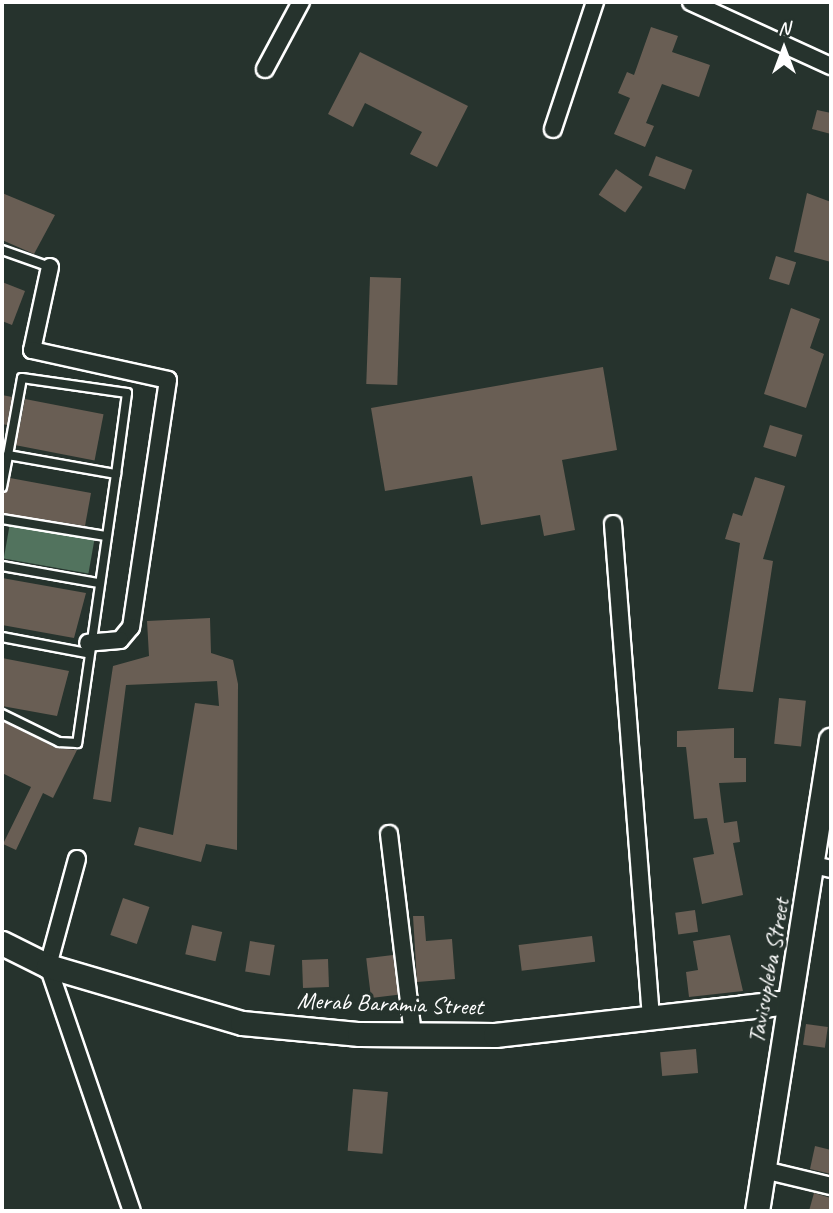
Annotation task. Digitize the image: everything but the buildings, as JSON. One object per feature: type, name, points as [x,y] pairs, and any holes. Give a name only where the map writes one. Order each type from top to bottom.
[{"type":"main road","name":"Tavisupleba Street","points":[[758,1211],[789,1002],[822,867],[831,740]]},
{"type":"main road","name":"Merab Baramia Street","points":[[2,943],[48,966],[242,1023],[413,1034],[495,1035],[652,1014],[789,1002]]},
{"type":"street","points":[[265,69],[301,2]]},
{"type":"street","points":[[553,130],[595,2]]},
{"type":"street","points":[[691,2],[831,66]]},
{"type":"street","points":[[50,267],[32,350],[168,380],[131,627],[120,640],[88,648]]},
{"type":"street","points":[[612,524],[652,1014]]},
{"type":"street","points":[[389,834],[413,1034]]},
{"type":"street","points":[[77,859],[48,966],[132,1211]]},
{"type":"street","points":[[764,1170],[831,1186]]},
{"type":"lane","points":[[2,250],[50,267]]},
{"type":"lane","points":[[2,488],[22,378],[127,393],[88,648],[77,743],[59,742],[2,714]]},
{"type":"lane","points":[[2,422],[14,424]]},
{"type":"lane","points":[[8,454],[116,474]]},
{"type":"lane","points":[[2,519],[106,537]]},
{"type":"lane","points":[[2,566],[98,583]]},
{"type":"lane","points":[[2,637],[88,648]]},
{"type":"green space","points":[[10,523],[95,538],[88,573],[4,558]]}]
